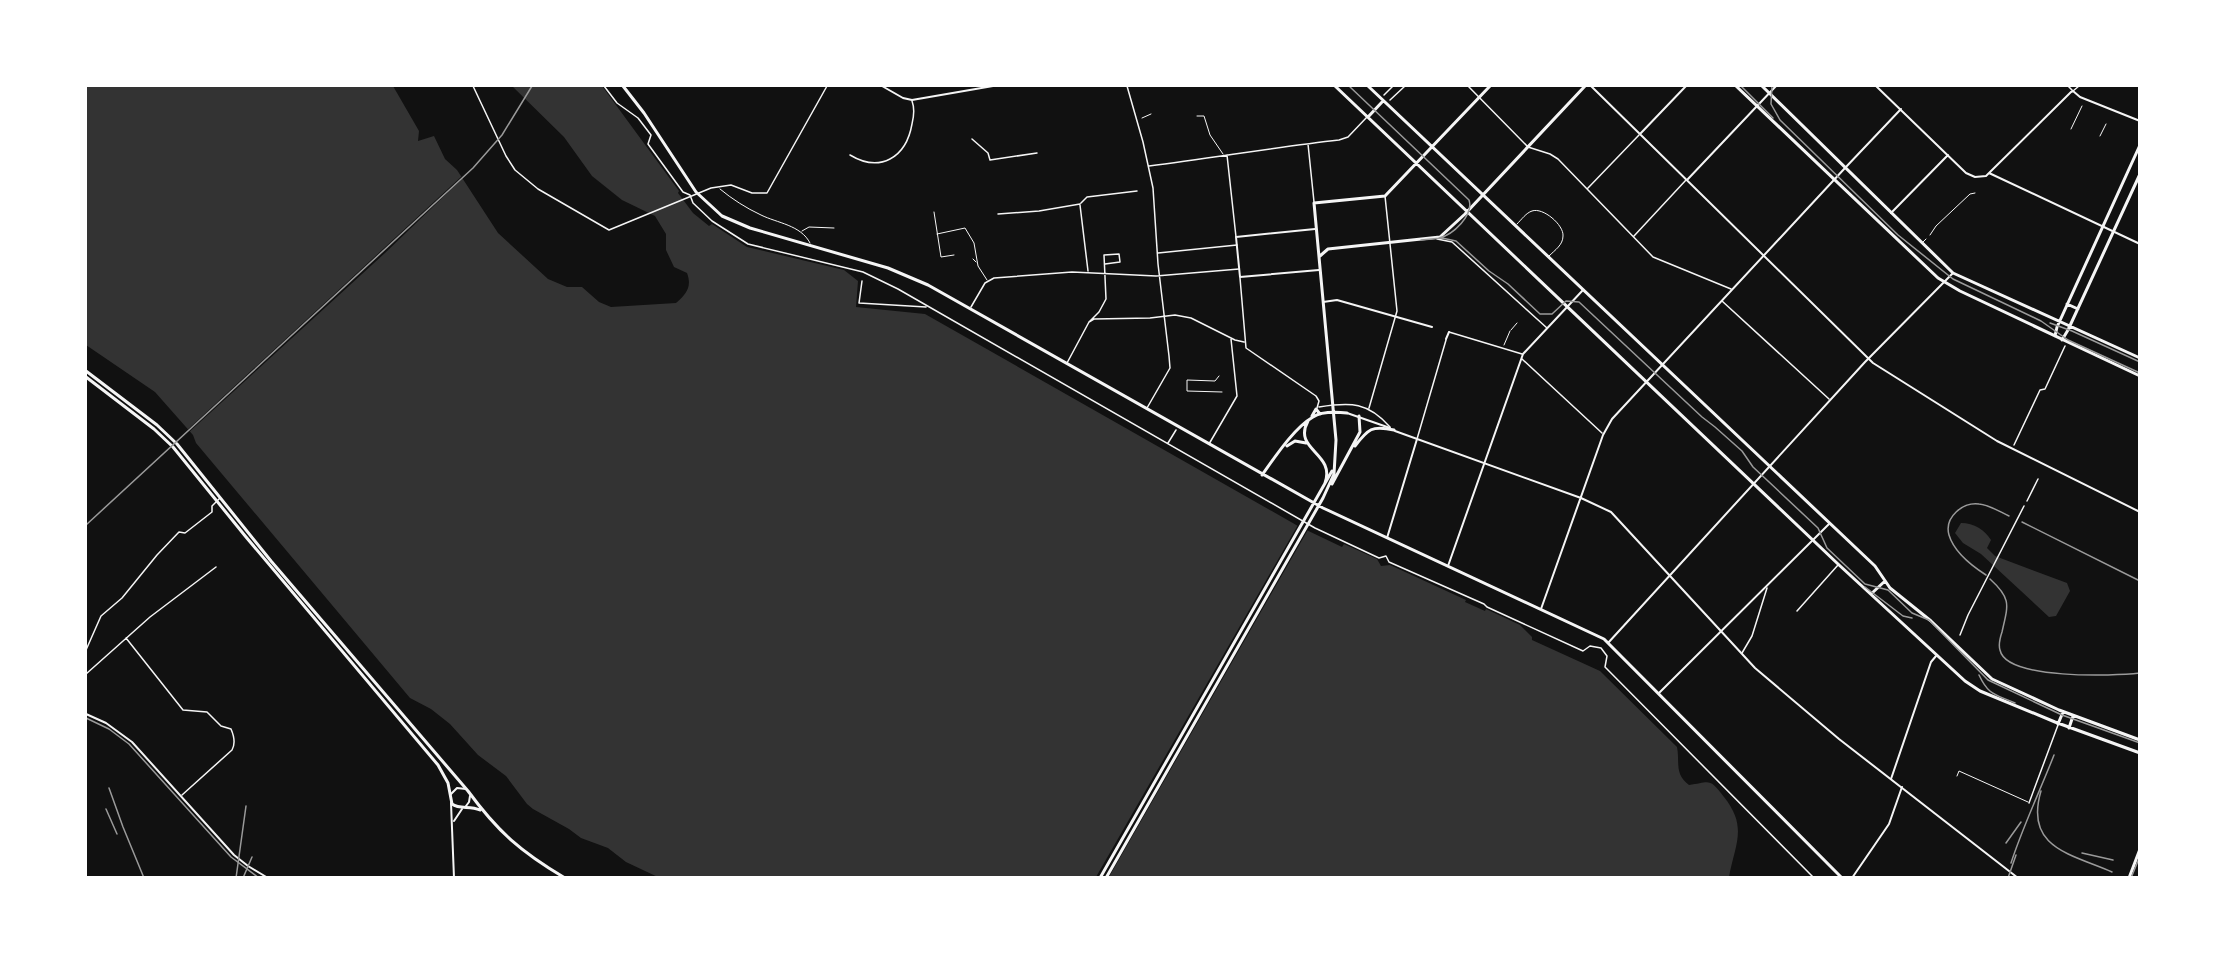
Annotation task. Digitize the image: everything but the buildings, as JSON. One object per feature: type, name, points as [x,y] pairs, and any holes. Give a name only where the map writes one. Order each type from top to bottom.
[{"type":"main road","points":[[622,86],[652,125],[693,188],[713,209],[742,226],[888,268],[928,285],[1323,508],[1541,609],[1608,643],[1842,878]]},
{"type":"main road","points":[[882,86],[903,98],[912,100],[993,86]]},
{"type":"main road","points":[[1335,86],[1838,564],[1936,656],[1972,686],[2058,724],[2139,753]]},
{"type":"main road","points":[[1368,86],[1875,566],[1890,588],[1931,621],[1989,677],[2063,712],[2139,740]]},
{"type":"main road","points":[[1323,498],[1331,481],[1335,464],[1336,440],[1314,203],[1385,195],[1490,86]]},
{"type":"main road","points":[[1318,260],[1322,252],[1328,249],[1436,239],[1449,231],[1586,86]]},
{"type":"main road","points":[[1591,86],[1868,359],[1997,441],[2139,512]]},
{"type":"main road","points":[[1640,134],[1686,86]]},
{"type":"main road","points":[[1736,86],[1944,282],[2139,376]]},
{"type":"main road","points":[[1762,86],[1953,273],[2139,358]]},
{"type":"main road","points":[[1687,180],[1776,86]]},
{"type":"main road","points":[[1876,86],[1971,176],[1979,178],[1988,174],[2073,91],[2080,97],[2139,121]]},
{"type":"main road","points":[[1368,117],[1383,101]]},
{"type":"main road","points":[[1541,609],[1604,434],[1612,419],[1901,109]]},
{"type":"main road","points":[[2055,336],[2067,304],[2139,145]]},
{"type":"main road","points":[[1891,213],[1948,155]]},
{"type":"main road","points":[[1988,174],[2139,244]]},
{"type":"main road","points":[[2062,340],[2139,174]]},
{"type":"main road","points":[[1316,229],[1236,237],[1240,277],[1319,270]]},
{"type":"main road","points":[[1317,239],[1319,244],[1328,249]]},
{"type":"main road","points":[[1608,643],[1830,399],[1953,273]]},
{"type":"main road","points":[[1448,567],[1522,354],[1582,290]]},
{"type":"main road","points":[[1323,302],[1337,300],[1432,327]]},
{"type":"main road","points":[[2067,304],[2078,309]]},
{"type":"main road","points":[[1446,339],[1449,332]]},
{"type":"main road","points":[[86,371],[166,433],[438,765],[448,783],[454,878]]},
{"type":"main road","points":[[86,377],[163,436],[469,792],[483,813],[512,843],[565,878]]},
{"type":"main road","points":[[1317,408],[1320,414]]},
{"type":"main road","points":[[1317,408],[1304,433],[1305,441],[1323,460],[1327,470],[1327,477],[1319,496]]},
{"type":"main road","points":[[1262,475],[1303,424],[1320,414],[1347,413],[1581,498],[1611,512],[1741,654],[1805,710],[2019,878]]},
{"type":"main road","points":[[1106,878],[1351,452],[1360,432],[1359,416]]},
{"type":"main road","points":[[1351,452],[1370,429],[1392,429]]},
{"type":"main road","points":[[1386,538],[1417,439]]},
{"type":"main road","points":[[1283,448],[1295,441],[1310,446]]},
{"type":"main road","points":[[1100,878],[1329,480],[1335,464]]},
{"type":"main road","points":[[1659,693],[1829,524]]},
{"type":"main road","points":[[1871,594],[1885,581]]},
{"type":"main road","points":[[1891,779],[1931,662],[1936,656]]},
{"type":"main road","points":[[2058,724],[2063,712]]},
{"type":"main road","points":[[86,714],[124,735],[234,855],[268,878]]},
{"type":"main road","points":[[2069,728],[2073,716]]},
{"type":"main road","points":[[450,799],[457,788],[464,788],[469,792],[470,800],[455,817],[452,827]]},
{"type":"main road","points":[[1852,878],[1888,824],[1902,788]]},
{"type":"main road","points":[[450,799],[456,806],[476,808],[483,813]]},
{"type":"main road","points":[[2129,878],[2139,849]]},
{"type":"street","points":[[472,86],[515,171],[531,184],[609,230],[711,188],[731,185],[752,193],[768,193],[827,86]]},
{"type":"street","points":[[604,86],[617,103],[630,110],[643,124],[651,135],[648,144],[683,192],[690,195],[693,203],[712,221],[748,244],[863,272],[898,289],[1315,528],[1379,558],[1386,556],[1389,562],[1582,651],[1590,646],[1601,648],[1607,656],[1605,667],[1814,878]]},
{"type":"street","points":[[1127,86],[1153,188],[1170,368],[1147,409]]},
{"type":"street","points":[[1384,95],[1393,86]]},
{"type":"street","points":[[1390,100],[1405,86]]},
{"type":"street","points":[[1468,86],[1528,147],[1554,156],[1656,259],[1731,289]]},
{"type":"street","points":[[2068,86],[2073,91],[2079,86]]},
{"type":"street","points":[[850,155],[860,161],[877,164],[897,155],[905,145],[911,130],[915,108],[912,100]]},
{"type":"street","points":[[1149,166],[1222,154],[1340,140],[1348,137],[1368,117]]},
{"type":"street","points":[[1587,189],[1640,134]]},
{"type":"street","points":[[972,139],[988,153],[990,160],[1036,153]]},
{"type":"street","points":[[1308,144],[1314,203]]},
{"type":"street","points":[[1227,155],[1236,237]]},
{"type":"street","points":[[1633,237],[1687,180]]},
{"type":"street","points":[[998,214],[1080,204],[1087,197],[1137,191]]},
{"type":"street","points":[[1369,408],[1395,316],[1396,298],[1385,195]]},
{"type":"street","points":[[1080,204],[1089,273]]},
{"type":"street","points":[[1436,239],[1452,242],[1547,328]]},
{"type":"street","points":[[1158,253],[1237,245]]},
{"type":"street","points":[[1067,363],[1089,322],[1099,312],[1107,298],[1104,255],[1119,254],[1120,262],[1105,264]]},
{"type":"street","points":[[970,308],[987,280],[994,278],[1053,273],[1160,276],[1239,269]]},
{"type":"street","points":[[1240,277],[1245,342],[1248,350],[1316,396],[1319,401],[1317,408],[1343,405],[1369,408],[1392,429]]},
{"type":"street","points":[[862,281],[860,303],[930,308]]},
{"type":"street","points":[[1721,300],[1830,399]]},
{"type":"street","points":[[1089,322],[1094,319],[1166,316],[1191,318],[1231,338],[1245,342]]},
{"type":"street","points":[[1449,332],[1522,354]]},
{"type":"street","points":[[1208,445],[1237,396],[1231,338]]},
{"type":"street","points":[[1417,439],[1446,339]]},
{"type":"street","points":[[2014,445],[2039,391],[2045,388],[2065,346]]},
{"type":"street","points":[[1521,359],[1604,434]]},
{"type":"street","points":[[1168,444],[1176,430]]},
{"type":"street","points":[[2027,501],[2038,479]]},
{"type":"street","points":[[86,650],[101,616],[132,587],[179,532],[185,533],[204,519],[212,512],[212,506],[219,499]]},
{"type":"street","points":[[1960,635],[2024,506]]},
{"type":"street","points":[[1797,611],[1838,564]]},
{"type":"street","points":[[86,673],[126,638],[216,567]]},
{"type":"street","points":[[1741,654],[1752,636],[1767,587]]},
{"type":"street","points":[[126,638],[183,710],[207,712],[219,725],[231,729],[234,737],[235,743],[232,750],[181,795]]},
{"type":"street","points":[[86,668],[86,673]]},
{"type":"street","points":[[2030,803],[2058,724]]},
{"type":"lane","points":[[2071,129],[2082,106]]},
{"type":"lane","points":[[1142,118],[1151,114]]},
{"type":"lane","points":[[1197,116],[1204,116],[1210,135],[1222,154]]},
{"type":"lane","points":[[2100,136],[2106,124]]},
{"type":"lane","points":[[718,187],[758,214],[801,233],[810,245]]},
{"type":"lane","points":[[1930,235],[1936,226],[1970,194],[1975,193]]},
{"type":"lane","points":[[1515,226],[1528,212],[1537,210],[1544,212],[1559,226],[1563,234],[1562,241],[1548,257]]},
{"type":"lane","points":[[934,212],[941,257],[954,255]]},
{"type":"lane","points":[[801,233],[806,227],[834,228]]},
{"type":"lane","points":[[937,234],[965,228],[974,243],[977,264]]},
{"type":"lane","points":[[1922,244],[1926,239]]},
{"type":"lane","points":[[973,259],[987,280]]},
{"type":"lane","points":[[1504,345],[1510,330],[1517,323]]},
{"type":"lane","points":[[1218,376],[1215,381],[1187,380],[1187,391],[1222,392]]},
{"type":"lane","points":[[1957,776],[1959,771],[2030,803]]},
{"type":"shaded area","points":[[86,86],[393,86],[419,131],[418,141],[434,136],[445,159],[457,170],[498,233],[548,279],[567,287],[582,287],[599,302],[611,307],[676,303],[688,290],[687,273],[674,267],[666,250],[666,234],[655,216],[622,200],[592,176],[564,137],[512,86],[602,86],[693,213],[709,226],[712,224],[747,247],[844,270],[858,281],[856,307],[925,314],[1298,526],[1342,547],[1344,544],[1377,559],[1381,566],[1390,565],[1466,600],[1465,602],[1520,625],[1532,637],[1532,640],[1600,671],[1677,747],[1678,768],[1684,781],[1689,785],[1709,782],[1719,791],[1731,808],[1736,818],[1738,836],[1729,877],[660,878],[626,862],[608,848],[581,838],[533,809],[506,776],[478,755],[450,724],[431,709],[410,698],[155,392],[86,345]]},
{"type":"shaded area","points":[[1961,523],[1975,526],[1986,533],[1991,540],[1987,548],[1995,556],[2067,583],[2070,591],[2056,616],[2049,617],[1981,554],[1963,543],[1955,533]]},
{"type":"pier","points":[[463,175],[464,177],[385,253],[187,434],[185,432]]},
{"type":"pier","points":[[1299,523],[1309,528],[1109,877],[1096,877]]},
{"type":"tram line","points":[[1349,86],[1469,200],[1470,206],[1461,224],[1439,238]]},
{"type":"tram line","points":[[1741,86],[1773,118]]},
{"type":"tram line","points":[[1772,86],[1771,104],[1780,120],[1898,235],[1953,279],[2041,321],[2068,340],[2140,373]]},
{"type":"tram line","points":[[1421,240],[1442,238],[1456,241],[1540,314],[1552,314],[1566,301],[1579,302],[1702,417],[1742,451],[1753,467],[1818,528],[1827,548],[1865,584],[1888,590],[1912,613],[1929,620],[1988,680],[2062,715],[2140,743]]},
{"type":"tram line","points":[[2050,323],[2140,362]]},
{"type":"tram line","points":[[1865,587],[1903,616],[1912,618]]},
{"type":"tram line","points":[[1979,675],[1990,691],[2015,703]]},
{"type":"tram line","points":[[86,718],[109,729],[129,744],[231,857],[259,878]]},
{"type":"tram line","points":[[2131,878],[2140,856]]},
{"type":"railway","points":[[86,525],[473,168],[502,135],[532,86]]},
{"type":"railway","points":[[1986,575],[1959,553],[1949,535],[1949,522],[1961,508],[1973,504],[1987,506],[2009,516]]},
{"type":"railway","points":[[2022,522],[2140,581]]},
{"type":"railway","points":[[1990,579],[2005,597],[2007,609],[1999,646],[2007,660],[2021,667],[2062,674],[2140,673]]},
{"type":"railway","points":[[2011,863],[2054,755]]},
{"type":"railway","points":[[109,788],[144,878]]},
{"type":"railway","points":[[2041,791],[2037,810],[2039,825],[2045,837],[2067,853],[2112,872]]},
{"type":"railway","points":[[236,878],[246,806]]},
{"type":"railway","points":[[106,809],[117,834]]},
{"type":"railway","points":[[2006,843],[2021,822]]},
{"type":"railway","points":[[2082,853],[2113,860]]},
{"type":"railway","points":[[2008,878],[2016,855]]},
{"type":"railway","points":[[243,878],[252,857]]}]
